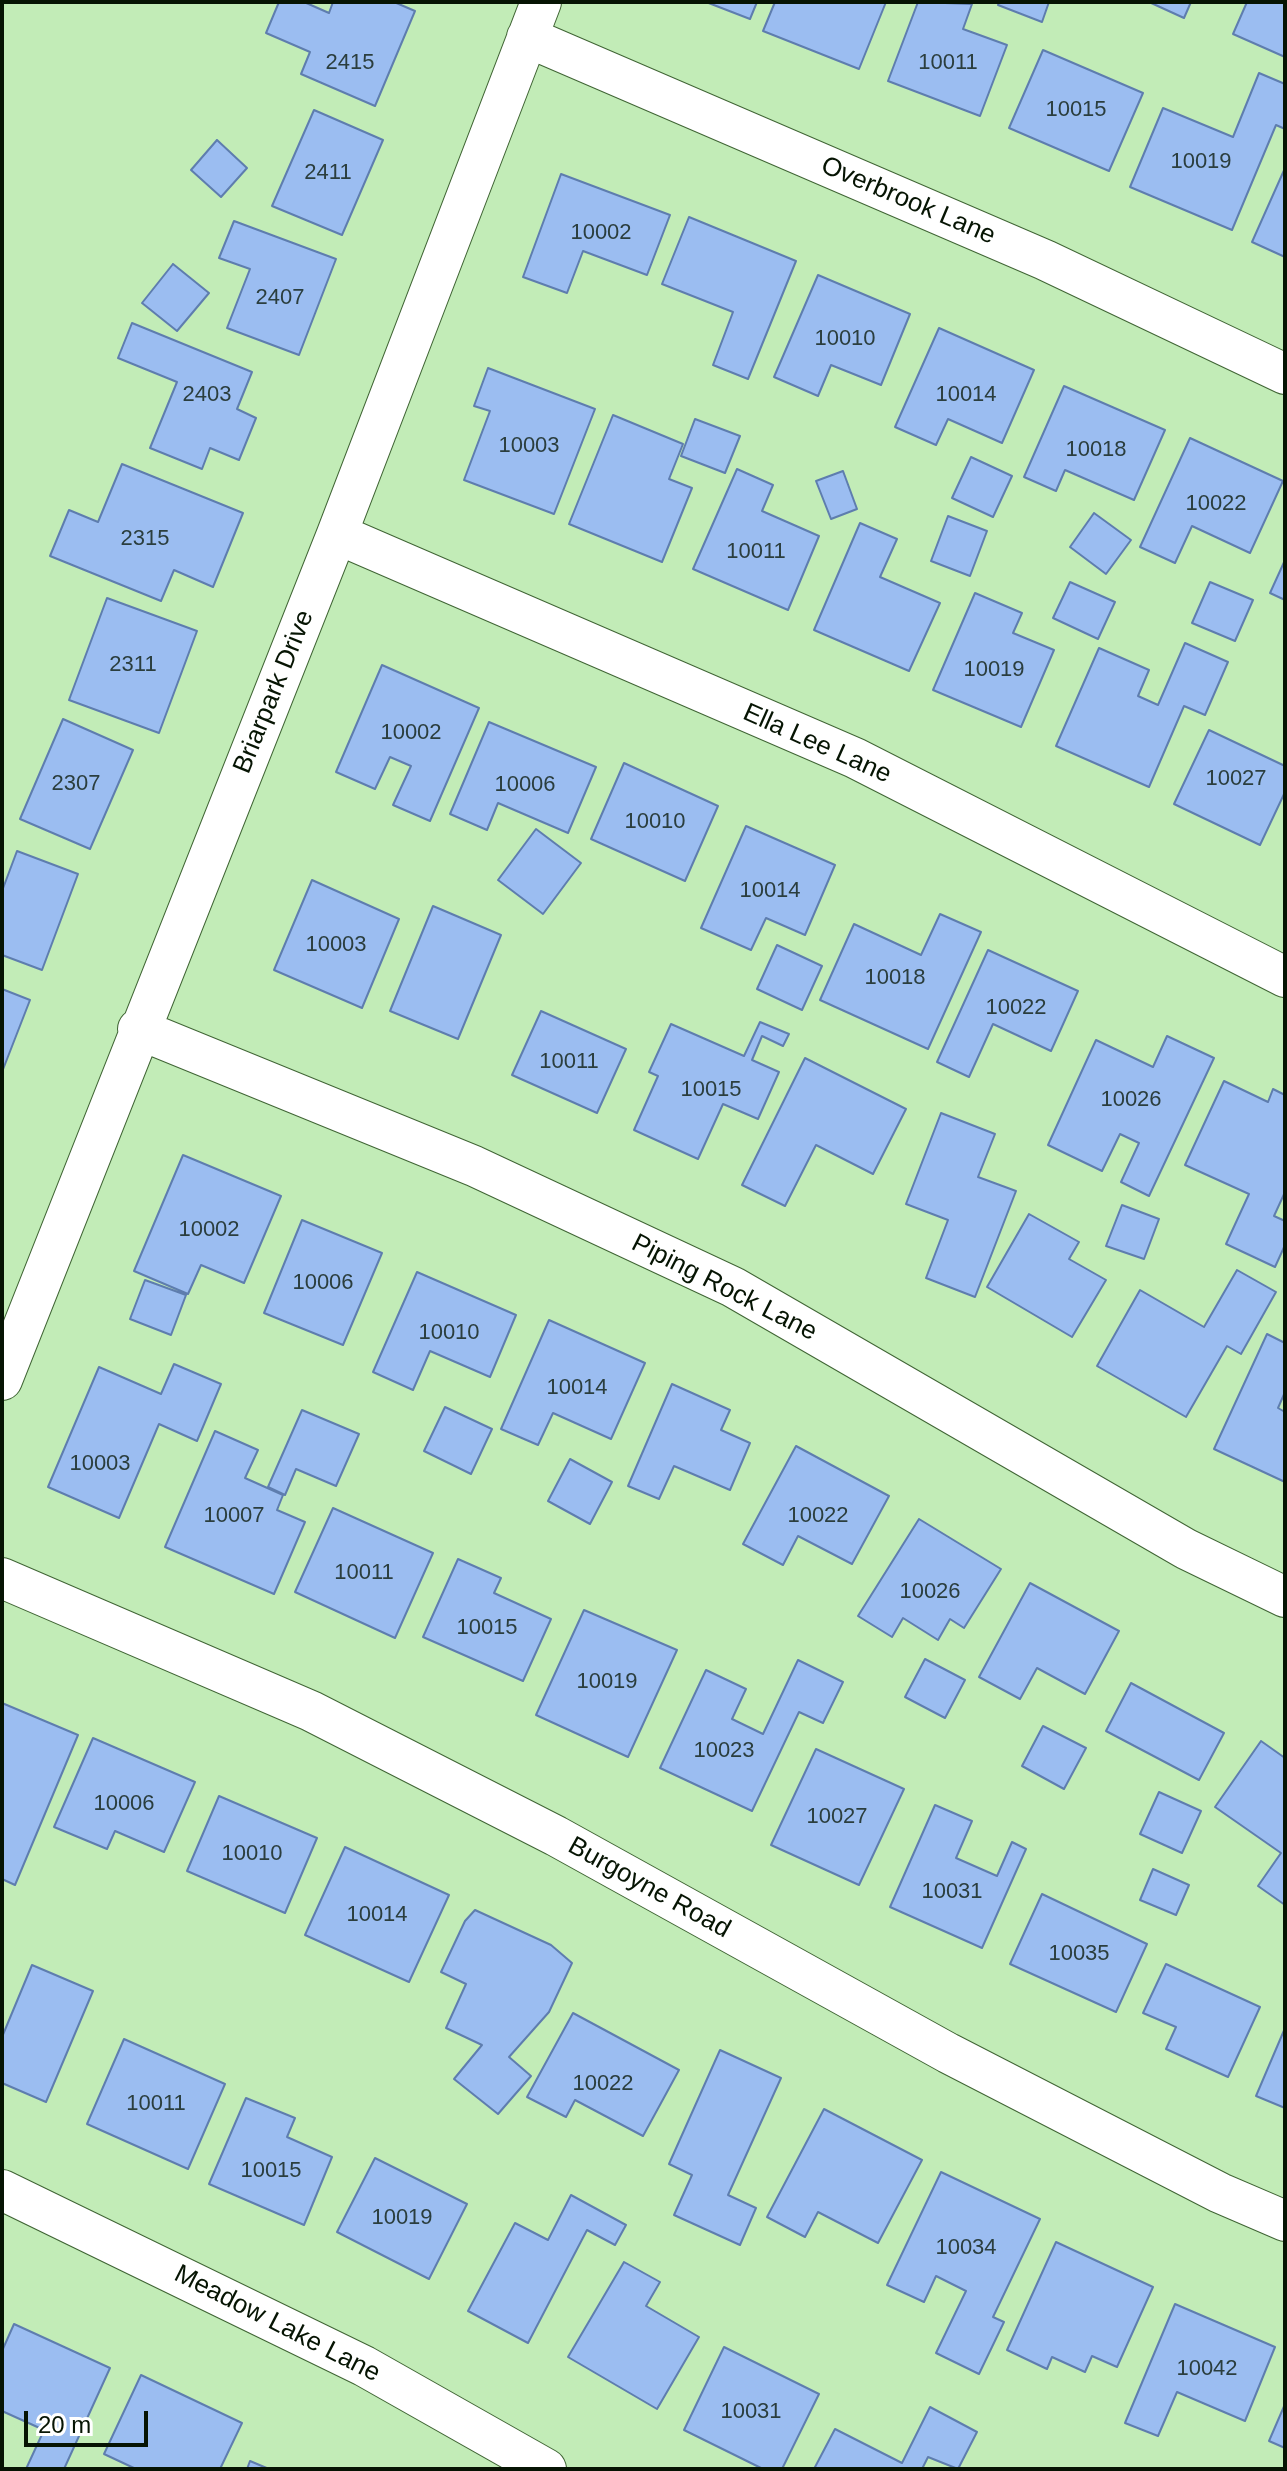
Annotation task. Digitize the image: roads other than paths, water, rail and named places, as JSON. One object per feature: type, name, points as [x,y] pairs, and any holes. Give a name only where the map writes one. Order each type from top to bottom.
[{"type":"street","name":"Overbrook Lane","points":[[534,19],[1285,374]]},
{"type":"street","name":"Briarpark Drive","points":[[2,1380],[138,1029],[337,534],[534,19]]},
{"type":"street","name":"Ella Lee Lane","points":[[337,534],[855,758],[1285,977]]},
{"type":"street","name":"Piping Rock Lane","points":[[138,1029],[474,1166],[733,1287],[1186,1549],[1285,1597]]},
{"type":"street","name":"Burgoyne Road","points":[[2,1578],[311,1711],[556,1836],[948,2053],[1220,2193],[1285,2221]]},
{"type":"street","name":"Meadow Lake Lane","points":[[2,2190],[364,2366],[546,2469]]}]
